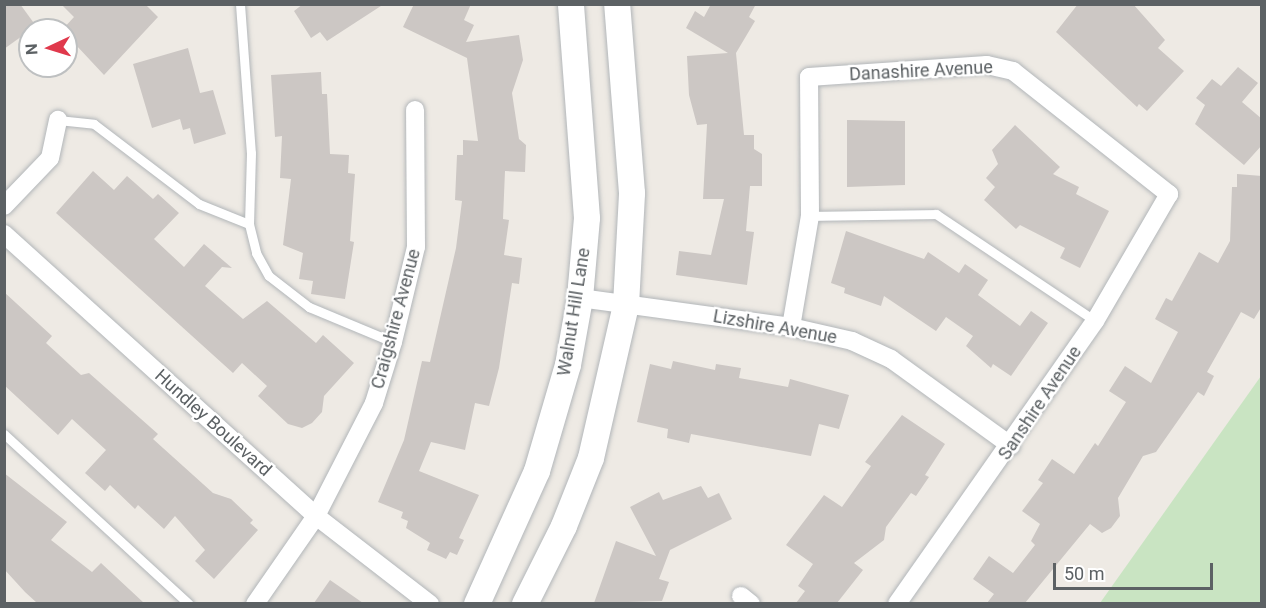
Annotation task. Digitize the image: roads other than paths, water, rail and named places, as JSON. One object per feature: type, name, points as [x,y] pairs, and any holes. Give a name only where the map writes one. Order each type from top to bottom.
[{"type":"main road","name":"Walnut Hill Lane","points":[[477,603],[537,471],[568,365],[580,298],[587,218],[571,4]]},
{"type":"main road","points":[[525,603],[564,526],[591,458],[626,305],[632,193],[617,4]]},
{"type":"street","name":"Danashire Avenue","points":[[810,216],[809,76],[987,65],[1013,71],[1169,194]]},
{"type":"street","name":"Craigshire Avenue","points":[[255,603],[316,516],[374,403],[393,342],[416,248],[415,111]]},
{"type":"street","points":[[4,206],[50,158],[58,120]]},
{"type":"street","name":"Sanshire Avenue","points":[[897,603],[1011,446],[1095,321],[1169,194]]},
{"type":"street","points":[[791,327],[810,216]]},
{"type":"street","name":"Hundley Boulevard","points":[[4,234],[316,516],[429,603]]},
{"type":"street","name":"Lizshire Avenue","points":[[580,298],[791,327],[852,341],[891,359],[1011,446]]},
{"type":"lane","points":[[240,4],[251,153],[249,224],[255,253],[269,276],[309,308],[393,342]]},
{"type":"lane","points":[[58,120],[94,124],[199,204],[249,224]]},
{"type":"lane","points":[[810,216],[936,214],[954,222],[1095,321]]},
{"type":"lane","points":[[4,434],[189,603]]}]
